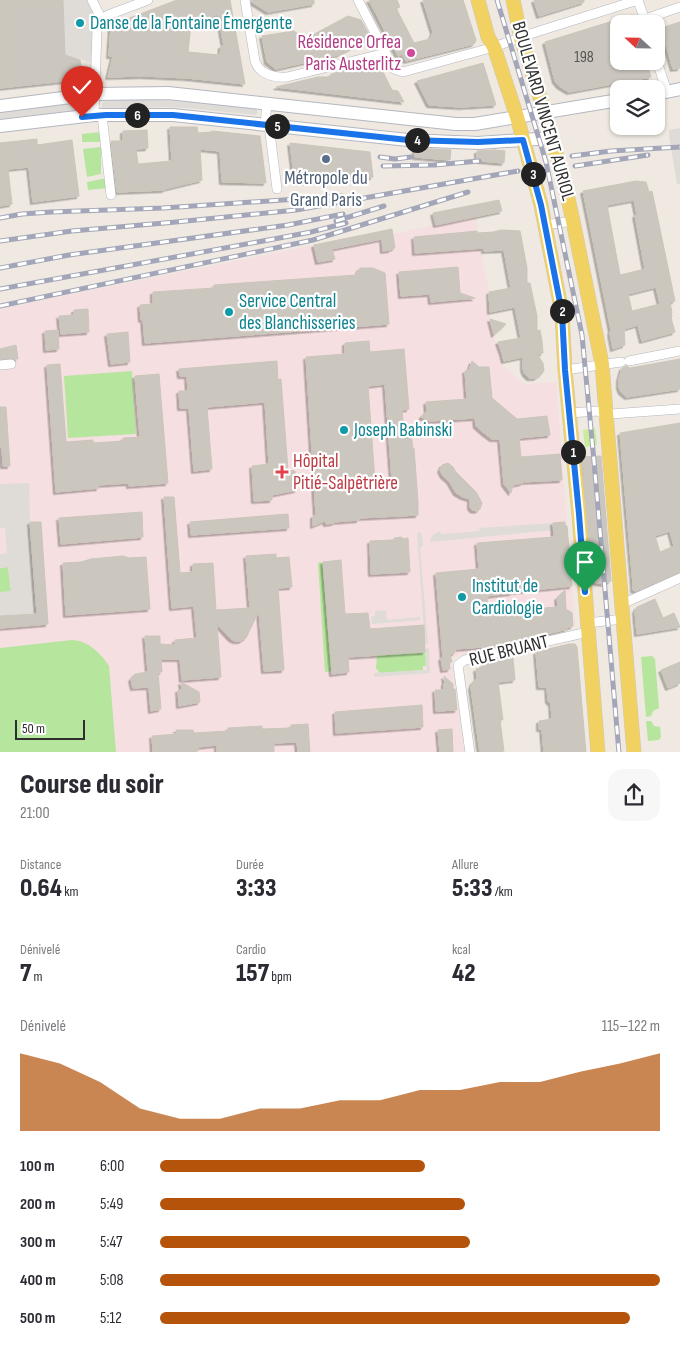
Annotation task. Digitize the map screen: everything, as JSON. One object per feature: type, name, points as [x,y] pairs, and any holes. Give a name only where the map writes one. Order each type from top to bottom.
[{"type":"main road","name":"BOULEVARD VINCENT AURIOL","points":[[478,0],[488,37],[494,47],[533,172],[562,313],[565,370],[579,514],[598,752]]},
{"type":"main road","name":"BOULEVARD VINCENT AURIOL","points":[[513,0],[521,38],[552,138],[573,221],[602,364],[634,752]]},
{"type":"street","points":[[92,0],[99,14],[100,22]]},
{"type":"street","points":[[111,195],[94,94],[97,30],[102,18],[148,0]]},
{"type":"street","points":[[245,0],[256,64],[262,72],[269,75],[286,77],[386,53]]},
{"type":"street","points":[[358,0],[394,69],[403,72],[494,47],[638,0],[644,15]]},
{"type":"street","points":[[660,15],[680,6]]},
{"type":"street","points":[[665,92],[680,89]]},
{"type":"street","points":[[0,106],[94,94],[168,93],[447,124],[470,124],[610,102]]},
{"type":"street","points":[[267,103],[267,125],[276,189]]},
{"type":"street","points":[[0,126],[98,115],[173,115],[408,140],[478,142],[552,138]]},
{"type":"street","name":"BOULEVARD VINCENT AURIOL","points":[[545,225],[573,221]]},
{"type":"street","points":[[565,370],[625,362],[680,351]]},
{"type":"street","points":[[0,365],[11,364]]},
{"type":"street","points":[[569,414],[598,411],[605,414],[680,409]]},
{"type":"street","points":[[622,604],[680,578]]},
{"type":"street","points":[[587,628],[623,619]]},
{"type":"street","name":"RUE BRUANT","points":[[470,752],[458,665],[465,660],[587,628]]},
{"type":"shaded area","points":[[63,0],[98,0],[102,12],[95,21],[92,63],[65,55]]},
{"type":"shaded area","points":[[132,99],[198,102],[253,108],[258,113],[255,115],[165,107],[102,108],[102,103],[105,101]]},
{"type":"shaded area","points":[[83,102],[86,108],[80,110],[0,119],[0,112]]},
{"type":"shaded area","points":[[680,128],[680,184],[677,184],[669,130]]},
{"type":"shaded area","name":"Hôpital Pitié-Salpêtrière","points":[[476,216],[477,231],[489,292],[485,293],[495,342],[498,342],[503,366],[525,384],[556,382],[575,624],[573,628],[451,657],[464,752],[0,752],[0,309],[392,229],[393,234]]},
{"type":"shaded area","points":[[29,483],[37,614],[0,616],[0,592],[11,591],[8,567],[0,568],[0,554],[7,553],[5,528],[0,528],[0,484]]},
{"type":"shaded area","points":[[553,523],[553,530],[430,542],[434,534],[440,531],[441,534],[479,531],[480,528]]},
{"type":"shaded area","points":[[417,533],[422,534],[423,545],[420,548],[428,644],[425,644]]},
{"type":"shaded area","points":[[386,610],[387,620],[420,617],[420,620],[372,624],[371,617],[375,616],[375,611]]},
{"type":"shaded area","points":[[429,648],[430,673],[374,677],[374,673],[427,670],[425,649]]},
{"type":"green space","points":[[101,132],[102,142],[82,142],[82,134]]},
{"type":"green space","points":[[101,147],[101,174],[87,177],[83,149]]},
{"type":"green space","points":[[107,178],[108,188],[88,190],[87,182]]},
{"type":"green space","points":[[132,371],[136,434],[68,438],[64,376]]},
{"type":"green space","points":[[595,428],[597,445],[585,447],[583,430]]},
{"type":"green space","points":[[323,562],[332,671],[325,672],[318,563]]},
{"type":"green space","points":[[8,567],[11,592],[0,592],[0,568]]},
{"type":"green space","points":[[72,640],[83,642],[94,649],[109,666],[116,752],[0,752],[0,648]]},
{"type":"green space","points":[[425,652],[426,666],[423,666],[423,670],[380,673],[376,668],[377,655]]},
{"type":"green space","points":[[652,656],[655,659],[659,708],[653,711],[651,716],[646,717],[641,657]]},
{"type":"green space","points":[[646,721],[651,721],[654,726],[660,727],[661,737],[659,740],[648,741]]},
{"type":"building","points":[[0,0],[63,0],[65,55],[80,60],[83,79],[0,88]]},
{"type":"building","points":[[177,0],[230,0],[245,84],[187,78],[108,77],[113,56],[109,56],[111,25]],"holes":[[[218,14],[224,46],[221,46],[220,55],[188,52],[191,24]]]},
{"type":"building","points":[[251,0],[314,0],[314,4],[268,12]]},
{"type":"building","points":[[369,0],[397,0],[400,7],[396,8],[414,43],[430,39],[433,32],[423,0],[463,0],[476,40],[474,44],[406,61],[402,54],[398,56]]},
{"type":"building","points":[[534,0],[584,0],[584,2],[539,16]]},
{"type":"building","points":[[348,16],[361,20],[371,38],[338,55],[276,69],[267,62],[262,36],[294,31],[305,39]]},
{"type":"building","points":[[610,22],[610,70],[649,70],[651,77],[635,80],[610,80],[610,84],[569,92],[555,81],[545,42]]},
{"type":"building","points":[[680,22],[680,68],[673,69],[665,42],[665,27]]},
{"type":"building","points":[[378,62],[392,90],[398,91],[404,102],[276,87],[318,77],[332,77],[331,74]]},
{"type":"building","points":[[483,63],[496,105],[461,107],[429,105],[417,81]]},
{"type":"building","points":[[170,127],[197,127],[198,133],[212,131],[260,136],[266,183],[222,182],[220,151],[200,149],[202,180],[165,190],[117,192],[111,141],[123,141],[123,131],[147,130],[148,148],[136,149],[138,164],[172,161]]},
{"type":"building","points":[[37,139],[37,145],[72,140],[79,196],[33,202],[29,167],[8,169],[12,204],[0,206],[0,143]]},
{"type":"building","points":[[290,143],[370,152],[373,177],[295,183]]},
{"type":"building","points":[[415,148],[451,150],[450,160],[415,157]]},
{"type":"building","points":[[477,151],[505,151],[504,163],[480,161],[480,159],[477,159]]},
{"type":"building","points":[[636,181],[646,182],[649,192],[652,191],[675,301],[670,302],[671,318],[675,332],[642,341],[638,325],[624,329],[625,345],[613,349],[611,330],[583,191]],"holes":[[[634,200],[645,269],[620,275],[607,205]],[[656,287],[660,304],[632,311],[628,294]]]},
{"type":"building","points":[[499,200],[502,211],[436,225],[433,213]]},
{"type":"building","points":[[392,229],[395,248],[391,250],[383,251],[382,239],[332,249],[335,259],[318,262],[314,245]]},
{"type":"building","points":[[502,230],[520,231],[527,268],[527,283],[530,283],[537,316],[537,331],[540,330],[542,341],[543,353],[537,354],[543,363],[544,370],[536,378],[529,378],[525,374],[523,357],[504,361],[498,342],[521,338],[515,307],[490,312],[489,292],[511,288],[504,250],[484,251],[484,248],[415,253],[414,237]]},
{"type":"building","points":[[458,267],[460,293],[475,298],[431,302],[430,294],[401,296],[399,272]]},
{"type":"building","name":"Service Central des Blanchisseries","points":[[360,268],[373,268],[385,273],[389,324],[145,343],[140,305],[153,304],[153,292],[214,288],[214,285],[356,275]]},
{"type":"building","points":[[88,309],[89,332],[61,334],[59,316],[74,315],[74,310]]},
{"type":"building","points":[[490,319],[506,324],[494,335]]},
{"type":"building","points":[[58,330],[59,349],[46,350],[45,331]]},
{"type":"building","points":[[128,332],[130,362],[111,364],[107,334]]},
{"type":"building","name":"Joseph Babinski","points":[[369,341],[370,352],[404,349],[409,409],[402,410],[404,434],[411,433],[413,450],[414,448],[418,515],[359,518],[359,520],[326,524],[325,521],[313,526],[313,516],[316,515],[306,357],[345,354],[345,343]],"holes":[[[385,384],[392,480],[375,481],[368,386]]]},
{"type":"building","points":[[16,345],[18,359],[0,359],[0,349]]},
{"type":"building","points":[[680,359],[680,389],[627,397],[621,392],[619,379],[622,368]]},
{"type":"building","points":[[277,361],[278,380],[281,379],[288,470],[295,471],[297,490],[272,495],[272,500],[254,501],[252,466],[269,464],[265,402],[207,407],[212,469],[194,471],[189,408],[180,408],[179,391],[188,391],[187,376],[180,376],[179,369]]},
{"type":"building","points":[[472,361],[479,367],[489,367],[492,398],[517,419],[547,416],[550,435],[519,438],[521,457],[560,454],[562,480],[522,482],[513,485],[511,493],[504,484],[500,439],[492,439],[484,433],[476,426],[475,418],[430,421],[421,417],[427,411],[426,402],[467,399],[465,371],[469,370]]},
{"type":"building","points":[[60,364],[66,442],[93,440],[93,443],[123,441],[123,438],[140,437],[135,376],[159,374],[168,483],[129,486],[129,483],[98,485],[99,488],[56,492],[47,365]]},
{"type":"building","points":[[0,407],[6,407],[10,466],[3,466],[2,446],[0,447]]},
{"type":"building","points":[[680,423],[680,572],[636,591],[633,590],[620,433]],"holes":[[[670,531],[674,546],[660,552],[655,536]]]},
{"type":"building","points":[[601,456],[611,581],[603,584],[593,582],[582,457]]},
{"type":"building","points":[[448,463],[476,492],[482,503],[477,511],[472,510],[470,507],[470,499],[456,493],[449,481],[443,476],[440,470],[442,465]]},
{"type":"building","points":[[164,497],[174,497],[180,573],[193,572],[193,564],[213,563],[216,610],[250,608],[246,556],[276,554],[276,558],[289,557],[292,587],[278,588],[284,670],[264,671],[259,611],[246,638],[241,641],[231,639],[217,624],[221,677],[182,680],[180,659],[161,659],[162,672],[158,672],[161,709],[151,711],[149,687],[133,688],[131,679],[135,674],[148,672],[145,636],[160,636],[160,644],[175,645],[175,640],[197,638],[194,606],[172,608]]},
{"type":"building","points":[[142,512],[143,537],[61,544],[59,518]]},
{"type":"building","points":[[288,514],[289,528],[191,535],[190,522]]},
{"type":"building","points":[[30,522],[41,522],[48,624],[0,628],[0,616],[37,614]]},
{"type":"building","name":"Institut de Cardiologie","points":[[565,522],[565,526],[567,526],[572,586],[487,596],[488,616],[515,606],[516,610],[558,607],[557,598],[565,590],[566,609],[572,613],[573,626],[497,646],[455,649],[455,653],[450,654],[452,662],[449,662],[450,669],[443,670],[436,573],[479,569],[477,543],[554,537],[553,523]]},
{"type":"building","points":[[402,537],[402,539],[408,538],[410,572],[371,574],[370,541],[394,540],[394,538]]},
{"type":"building","points":[[123,556],[129,558],[146,557],[150,609],[66,615],[63,563]]},
{"type":"building","points":[[341,560],[345,614],[368,613],[370,629],[424,625],[425,652],[348,657],[349,672],[332,674],[323,562]]},
{"type":"building","points":[[655,599],[663,618],[674,613],[680,627],[637,634],[635,611],[637,607]]},
{"type":"building","points":[[569,644],[575,644],[577,647],[586,752],[544,752],[542,729],[539,729],[539,721],[552,719],[551,704],[548,701],[547,687],[539,687],[536,652]]},
{"type":"building","points":[[513,658],[515,680],[498,682],[503,720],[500,720],[504,751],[502,752],[480,752],[471,687],[477,678],[476,669],[482,668],[482,665]]},
{"type":"building","points":[[680,662],[680,683],[668,688],[661,670]]},
{"type":"building","points":[[444,676],[453,684],[453,689],[455,689],[457,710],[436,711],[435,690],[444,690]]},
{"type":"building","points":[[181,682],[199,692],[200,702],[179,706],[178,690],[182,690]]},
{"type":"building","points":[[422,705],[423,727],[336,733],[335,712]]},
{"type":"building","points":[[308,724],[310,752],[298,752],[297,742],[274,743],[274,752],[217,752],[217,745],[198,747],[198,751],[193,752],[153,752],[152,736],[177,734],[176,730],[193,730],[194,733],[262,726],[262,729],[291,728],[291,725]]},
{"type":"building","points":[[452,729],[453,752],[440,752],[438,730]]},
{"type":"railway","points":[[497,0],[546,162],[582,335],[619,752]]},
{"type":"railway","points":[[572,156],[611,151],[680,147]]},
{"type":"railway","points":[[575,166],[648,155]]},
{"type":"railway","points":[[380,157],[395,159],[411,157]]},
{"type":"railway","points":[[383,166],[434,165],[479,161]]},
{"type":"railway","points":[[0,241],[72,231],[296,210],[518,171]]},
{"type":"railway","points":[[0,306],[313,240],[468,192]]},
{"type":"railway","points":[[0,218],[51,212],[163,208],[342,196]]},
{"type":"railway","points":[[336,221],[384,206]]},
{"type":"railway","points":[[0,268],[69,255],[288,225],[343,214]]},
{"type":"railway","points":[[0,289],[311,232],[346,223]]},
{"type":"place","name":"Danse de la Fontaine Émergente","points":[[80,23]]},
{"type":"place","name":"Résidence Orfea Paris Austerlitz","points":[[411,53]]},
{"type":"place","name":"Métropole du Grand Paris","points":[[326,159]]},
{"type":"place","name":"Service Central des Blanchisseries","points":[[229,312]]},
{"type":"place","name":"Joseph Babinski","points":[[344,430]]},
{"type":"place","name":"Hôpital Pitié-Salpêtrière","points":[[282,472]]},
{"type":"place","name":"Institut de Cardiologie","points":[[462,597]]},
{"type":"route","points":[[82,117],[94,115],[173,115],[408,140],[478,142],[523,140],[541,205],[562,313],[565,370],[585,592]]}]
